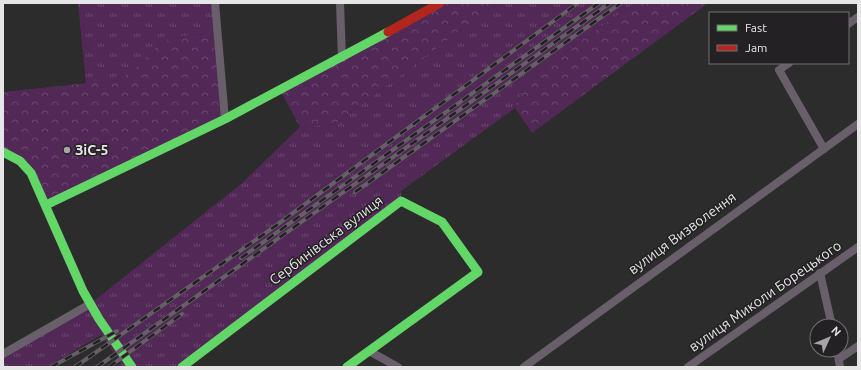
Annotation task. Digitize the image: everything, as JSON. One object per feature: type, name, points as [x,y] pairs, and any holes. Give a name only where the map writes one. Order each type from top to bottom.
[{"type":"street","points":[[215,3],[225,119]]},
{"type":"street","points":[[340,3],[342,58]]},
{"type":"street","points":[[46,205],[225,119],[342,58],[440,3]]},
{"type":"street","points":[[849,23],[858,17]]},
{"type":"street","points":[[788,64],[780,70],[824,149]]},
{"type":"street","name":"вулиця Визволення","points":[[524,367],[858,124]]},
{"type":"street","points":[[3,152],[14,157],[26,166],[35,180],[90,304],[132,367]]},
{"type":"street","name":"Сербинівська вулиця","points":[[182,367],[401,201],[442,222],[478,272],[370,351]]},
{"type":"street","name":"вулиця Миколи Борецького","points":[[688,367],[858,247]]},
{"type":"street","points":[[820,273],[830,318]]},
{"type":"street","points":[[3,354],[90,304]]},
{"type":"street","points":[[840,363],[858,346]]},
{"type":"street","points":[[347,367],[370,351],[398,367]]},
{"type":"green space","points":[[78,3],[215,3],[218,33],[174,38],[154,49],[130,74],[112,81],[86,84]]},
{"type":"green space","points":[[440,3],[497,3],[335,124],[300,127],[280,90]]},
{"type":"green space","points":[[497,3],[635,3],[531,76],[526,83],[515,108],[401,191],[401,201],[182,367],[116,367],[121,363],[101,335],[47,367],[3,367],[3,354],[90,304],[241,184],[300,127],[335,124]]},
{"type":"green space","points":[[635,3],[708,3],[532,133],[515,108],[526,83],[531,76]]},
{"type":"green space","points":[[218,33],[225,119],[46,205],[35,180],[3,152],[3,92],[116,80],[130,73],[155,49],[167,41],[174,38]]},
{"type":"railway","points":[[75,367],[274,227],[578,3]]},
{"type":"railway","points":[[241,258],[599,3]]},
{"type":"railway","points":[[97,367],[610,3]]},
{"type":"railway","points":[[355,192],[621,3]]},
{"type":"railway","points":[[109,367],[182,314]]},
{"type":"railway","points":[[51,367],[117,331]]},
{"type":"traffic: fast","points":[[46,205],[225,119],[388,32]]},
{"type":"traffic: fast","points":[[3,152],[20,161],[31,173],[83,291],[99,319],[132,367]]},
{"type":"traffic: fast","points":[[182,367],[401,201],[442,222],[478,272],[347,367]]},
{"type":"traffic: jam","points":[[388,32],[440,3]]},
{"type":"place","name":"ЗіС-5","points":[[67,150]]}]
